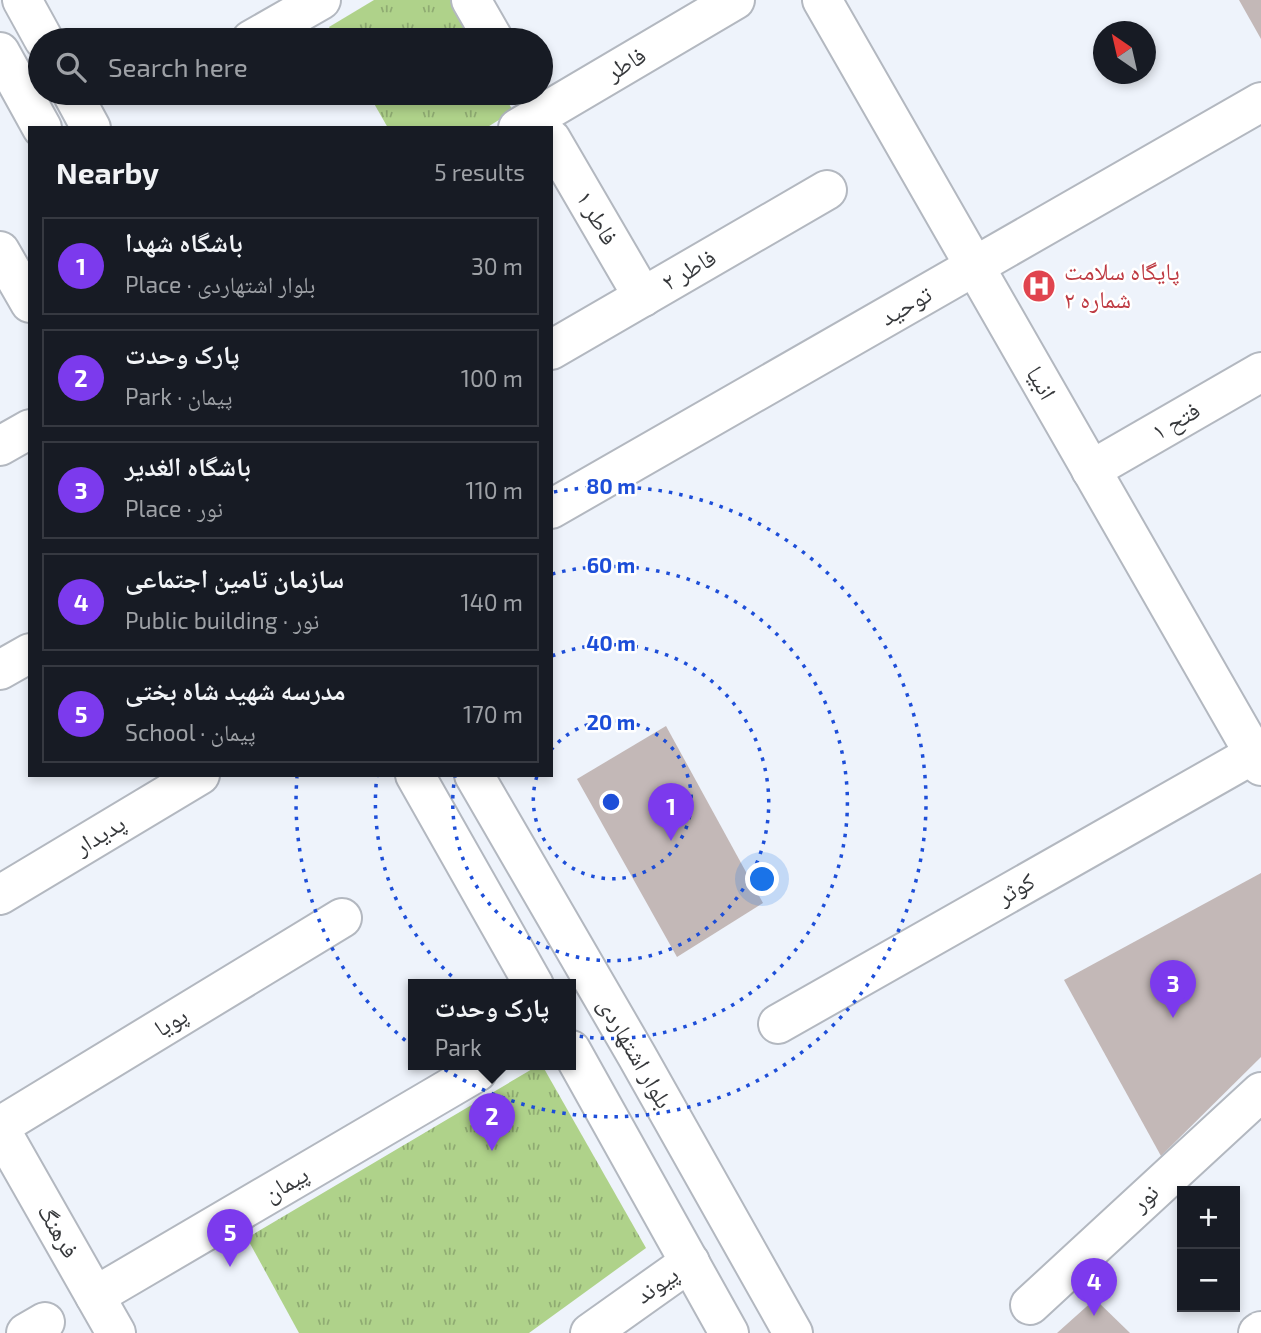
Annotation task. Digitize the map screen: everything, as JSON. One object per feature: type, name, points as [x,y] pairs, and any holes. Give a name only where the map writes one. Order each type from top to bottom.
[{"type":"street","points":[[22,0],[37,28]]},
{"type":"street","points":[[272,28],[321,0]]},
{"type":"street","points":[[471,0],[487,28]]},
{"type":"street","name":"فاطر","points":[[535,121],[734,0]]},
{"type":"street","name":"انبیا","points":[[822,0],[1257,760]]},
{"type":"street","points":[[0,52],[28,103]]},
{"type":"street","name":"توحید","points":[[553,508],[1261,102]]},
{"type":"street","points":[[29,105],[41,126]]},
{"type":"street","points":[[79,105],[91,126]]},
{"type":"street","name":"فاطر ۱","points":[[553,150],[643,297]]},
{"type":"street","name":"فاطر ۲","points":[[553,349],[827,190]]},
{"type":"street","points":[[0,251],[28,300]]},
{"type":"street","name":"فتح ۱","points":[[1091,470],[1261,372]]},
{"type":"street","points":[[0,446],[28,430]]},
{"type":"street","points":[[0,670],[28,654]]},
{"type":"street","name":"کوثر","points":[[778,1024],[1257,760]]},
{"type":"street","name":"پدیدار","points":[[0,895],[197,777]]},
{"type":"street","points":[[416,777],[531,979]]},
{"type":"street","name":"بلوار اشتهاردی","points":[[475,777],[793,1333]]},
{"type":"street","name":"پویا","points":[[0,1127],[342,918]]},
{"type":"street","points":[[576,1059],[729,1333]]},
{"type":"street","name":"پیمان","points":[[95,1296],[477,1072]]},
{"type":"street","name":"نور","points":[[1030,1305],[1261,1092]]},
{"type":"street","name":"فرهنگ","points":[[0,1127],[116,1333]]},
{"type":"street","name":"پیوند","points":[[590,1333],[690,1262]]},
{"type":"green space","points":[[374,0],[452,0],[467,28],[330,28]]},
{"type":"green space","points":[[375,105],[510,105],[513,111],[489,126],[387,126]]},
{"type":"green space","points":[[531,1070],[545,1070],[646,1248],[529,1333],[299,1333],[247,1238]]},
{"type":"building","points":[[1239,0],[1261,0],[1261,39]]},
{"type":"building","points":[[666,726],[763,903],[677,957],[577,779]]},
{"type":"building","points":[[1261,873],[1261,1057],[1161,1156],[1064,980]]},
{"type":"building","points":[[1095,1299],[1130,1333],[1057,1333]]},
{"type":"place","name":"پایگاه سلامت شماره ۲","points":[[1039,286]]},
{"type":"place","name":"باشگاه شهدا","points":[[671,841]]},
{"type":"place","name":"باشگاه الغدیر","points":[[1173,1018]]},
{"type":"place","name":"پارک وحدت","points":[[492,1151]]},
{"type":"place","name":"مدرسه شهید شاه بختی","points":[[230,1267]]},
{"type":"place","name":"سازمان تامین اجتماعی","points":[[1094,1316]]}]
